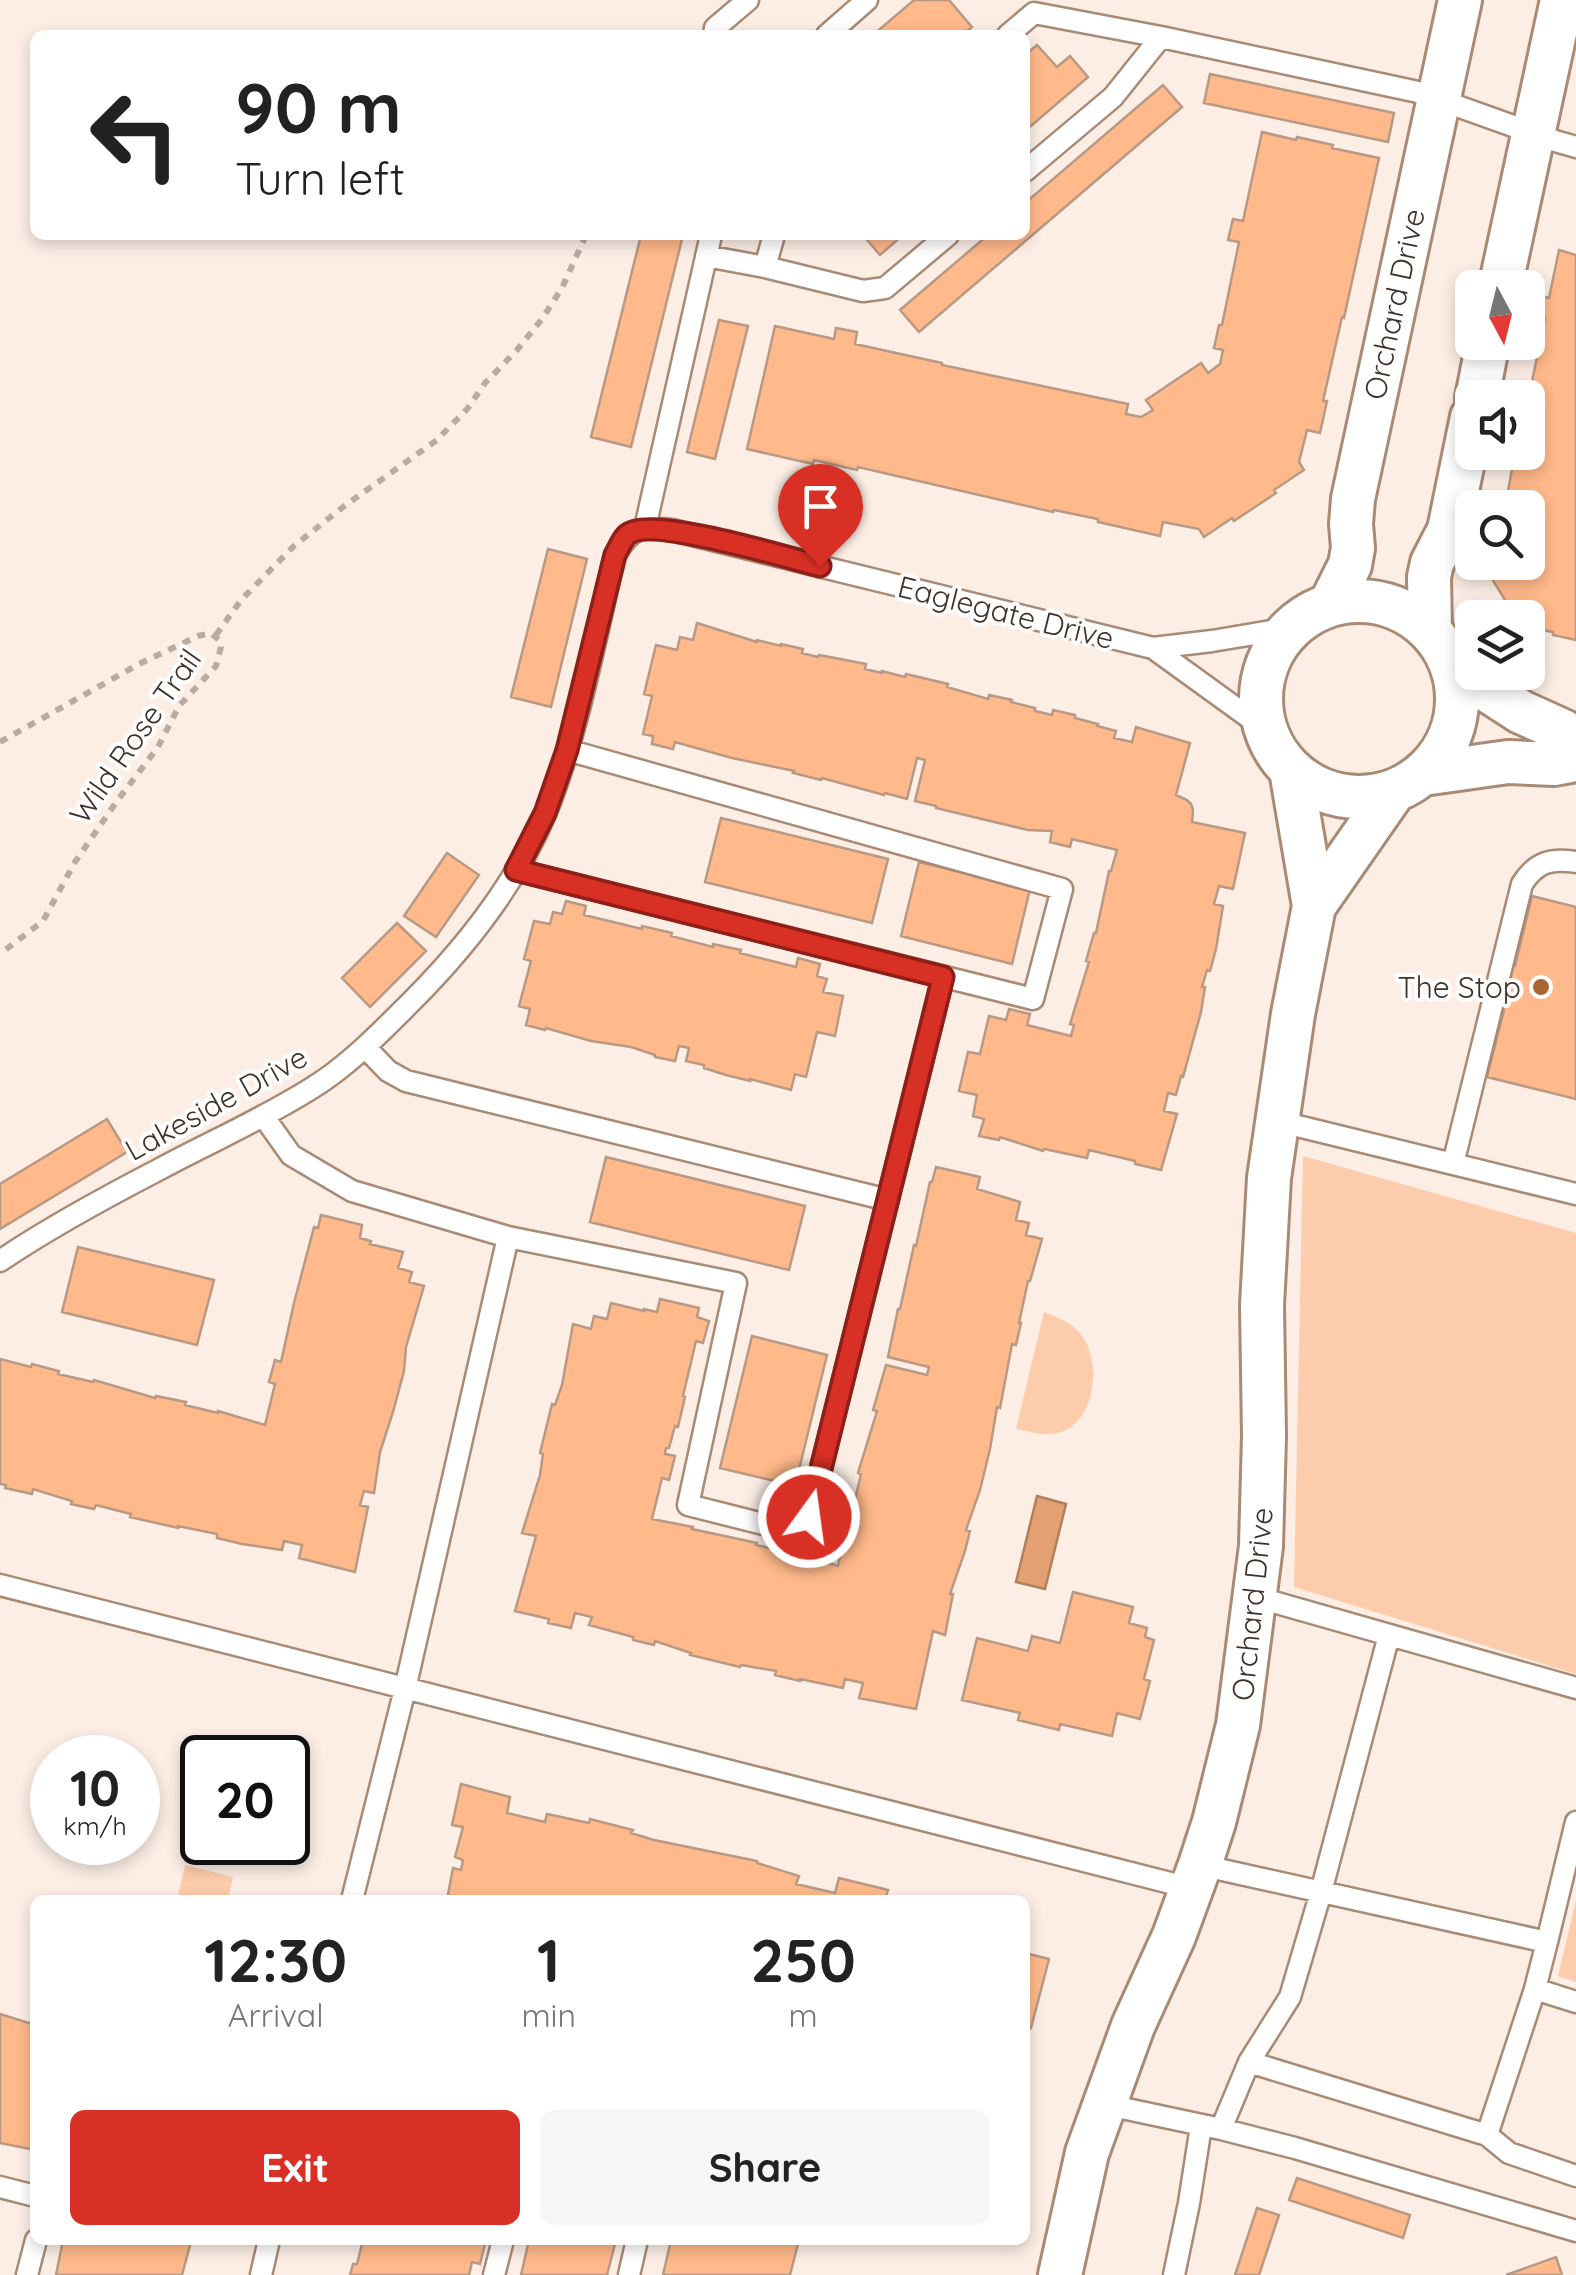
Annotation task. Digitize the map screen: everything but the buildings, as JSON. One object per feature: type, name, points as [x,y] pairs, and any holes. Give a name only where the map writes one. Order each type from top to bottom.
[{"type":"street","name":"Orchard Drive","points":[[1330,604],[1354,548],[1353,499],[1460,0]]},
{"type":"street","points":[[1504,270],[1562,0]]},
{"type":"street","points":[[1430,629],[1429,577],[1448,530],[1461,470]]},
{"type":"street","points":[[1409,782],[1439,756],[1454,725],[1458,690],[1443,647],[1430,629],[1408,613],[1384,603],[1356,600],[1330,604],[1308,614],[1290,628],[1266,665],[1261,707],[1265,729],[1280,758],[1309,784],[1329,793],[1362,797],[1409,782],[1508,762],[1554,764],[1576,760]]},
{"type":"street","points":[[1453,668],[1521,712],[1563,731],[1576,743]]},
{"type":"street","name":"Orchard Drive","points":[[1060,2275],[1087,2153],[1133,2026],[1174,1936],[1214,1822],[1238,1725],[1256,1596],[1263,1496],[1264,1241],[1277,1121],[1314,906],[1291,770]]},
{"type":"street","name":"Orchard Drive","points":[[1314,906],[1409,782]]},
{"type":"lane","points":[[715,30],[748,0]]},
{"type":"lane","points":[[833,30],[867,0]]},
{"type":"lane","points":[[1011,30],[1028,6],[1418,92],[1576,147]]},
{"type":"lane","points":[[1030,167],[1113,97],[1161,37]]},
{"type":"lane","points":[[764,267],[772,240]]},
{"type":"lane","points":[[708,246],[764,267],[864,291],[885,288],[942,240]]},
{"type":"lane","name":"Lakeside Drive","points":[[0,1261],[36,1237],[317,1085],[365,1046],[440,972],[478,925],[516,870],[545,813],[567,750],[615,555],[636,531],[708,246]]},
{"type":"lane","name":"Eaglegate Drive","points":[[636,531],[672,530],[1153,648],[1290,628]]},
{"type":"lane","name":"Eaglegate Drive","points":[[1153,648],[1265,729]]},
{"type":"lane","points":[[516,870],[1033,999],[1062,889],[567,750]]},
{"type":"lane","points":[[1453,1164],[1522,884],[1544,861],[1576,862]]},
{"type":"lane","points":[[264,1117],[291,1154],[352,1191],[508,1237],[736,1283],[688,1505],[775,1526],[809,1517],[943,977]]},
{"type":"lane","points":[[365,1046],[388,1071],[406,1081],[888,1200]]},
{"type":"lane","points":[[1277,1121],[1576,1194]]},
{"type":"lane","points":[[353,1895],[508,1237]]},
{"type":"lane","points":[[0,1585],[404,1689],[1195,1876],[1321,1892],[1547,1942]]},
{"type":"lane","points":[[1256,1596],[1576,1688]]},
{"type":"lane","points":[[1174,2275],[1189,2203],[1211,2128],[1290,1996],[1390,1635]]},
{"type":"lane","points":[[1487,2135],[1534,1989],[1576,1822]]},
{"type":"lane","points":[[1534,1989],[1576,2002]]},
{"type":"lane","points":[[1248,2062],[1487,2135],[1508,2153],[1576,2176]]},
{"type":"lane","points":[[1104,2104],[1295,2148],[1576,2232]]},
{"type":"lane","points":[[0,2187],[30,2195]]},
{"type":"lane","points":[[27,2275],[35,2245]]},
{"type":"lane","points":[[261,2275],[268,2245]]},
{"type":"lane","points":[[494,2275],[503,2245]]},
{"type":"lane","points":[[629,2275],[636,2245]]},
{"type":"path","points":[[216,635],[241,600],[294,546],[436,440],[468,408],[542,319],[562,288],[584,240]]},
{"type":"path","name":"Wild Rose Trail","points":[[0,742],[139,664],[198,636],[211,632],[220,640],[216,666],[179,706],[158,747],[75,862],[44,921],[0,954]]},
{"type":"shaded area","points":[[1303,1156],[1576,1233],[1576,1674],[1294,1587]]},
{"type":"shaded area","points":[[1044,1312],[1079,1332],[1092,1360],[1093,1377],[1091,1394],[1076,1422],[1064,1431],[1044,1434],[1016,1429]]},
{"type":"shaded area","points":[[1037,1496],[1066,1504],[1045,1589],[1016,1582]]},
{"type":"shaded area","points":[[185,1865],[233,1877],[229,1895],[178,1895]]},
{"type":"shaded area","points":[[1576,1900],[1576,1982],[1558,1976]]},
{"type":"place","name":"The Stop","points":[[1541,987]]},
{"type":"route","points":[[809,1517],[943,977],[516,870],[545,813],[567,750],[615,555],[626,535],[645,528],[672,530],[820,566]]}]
